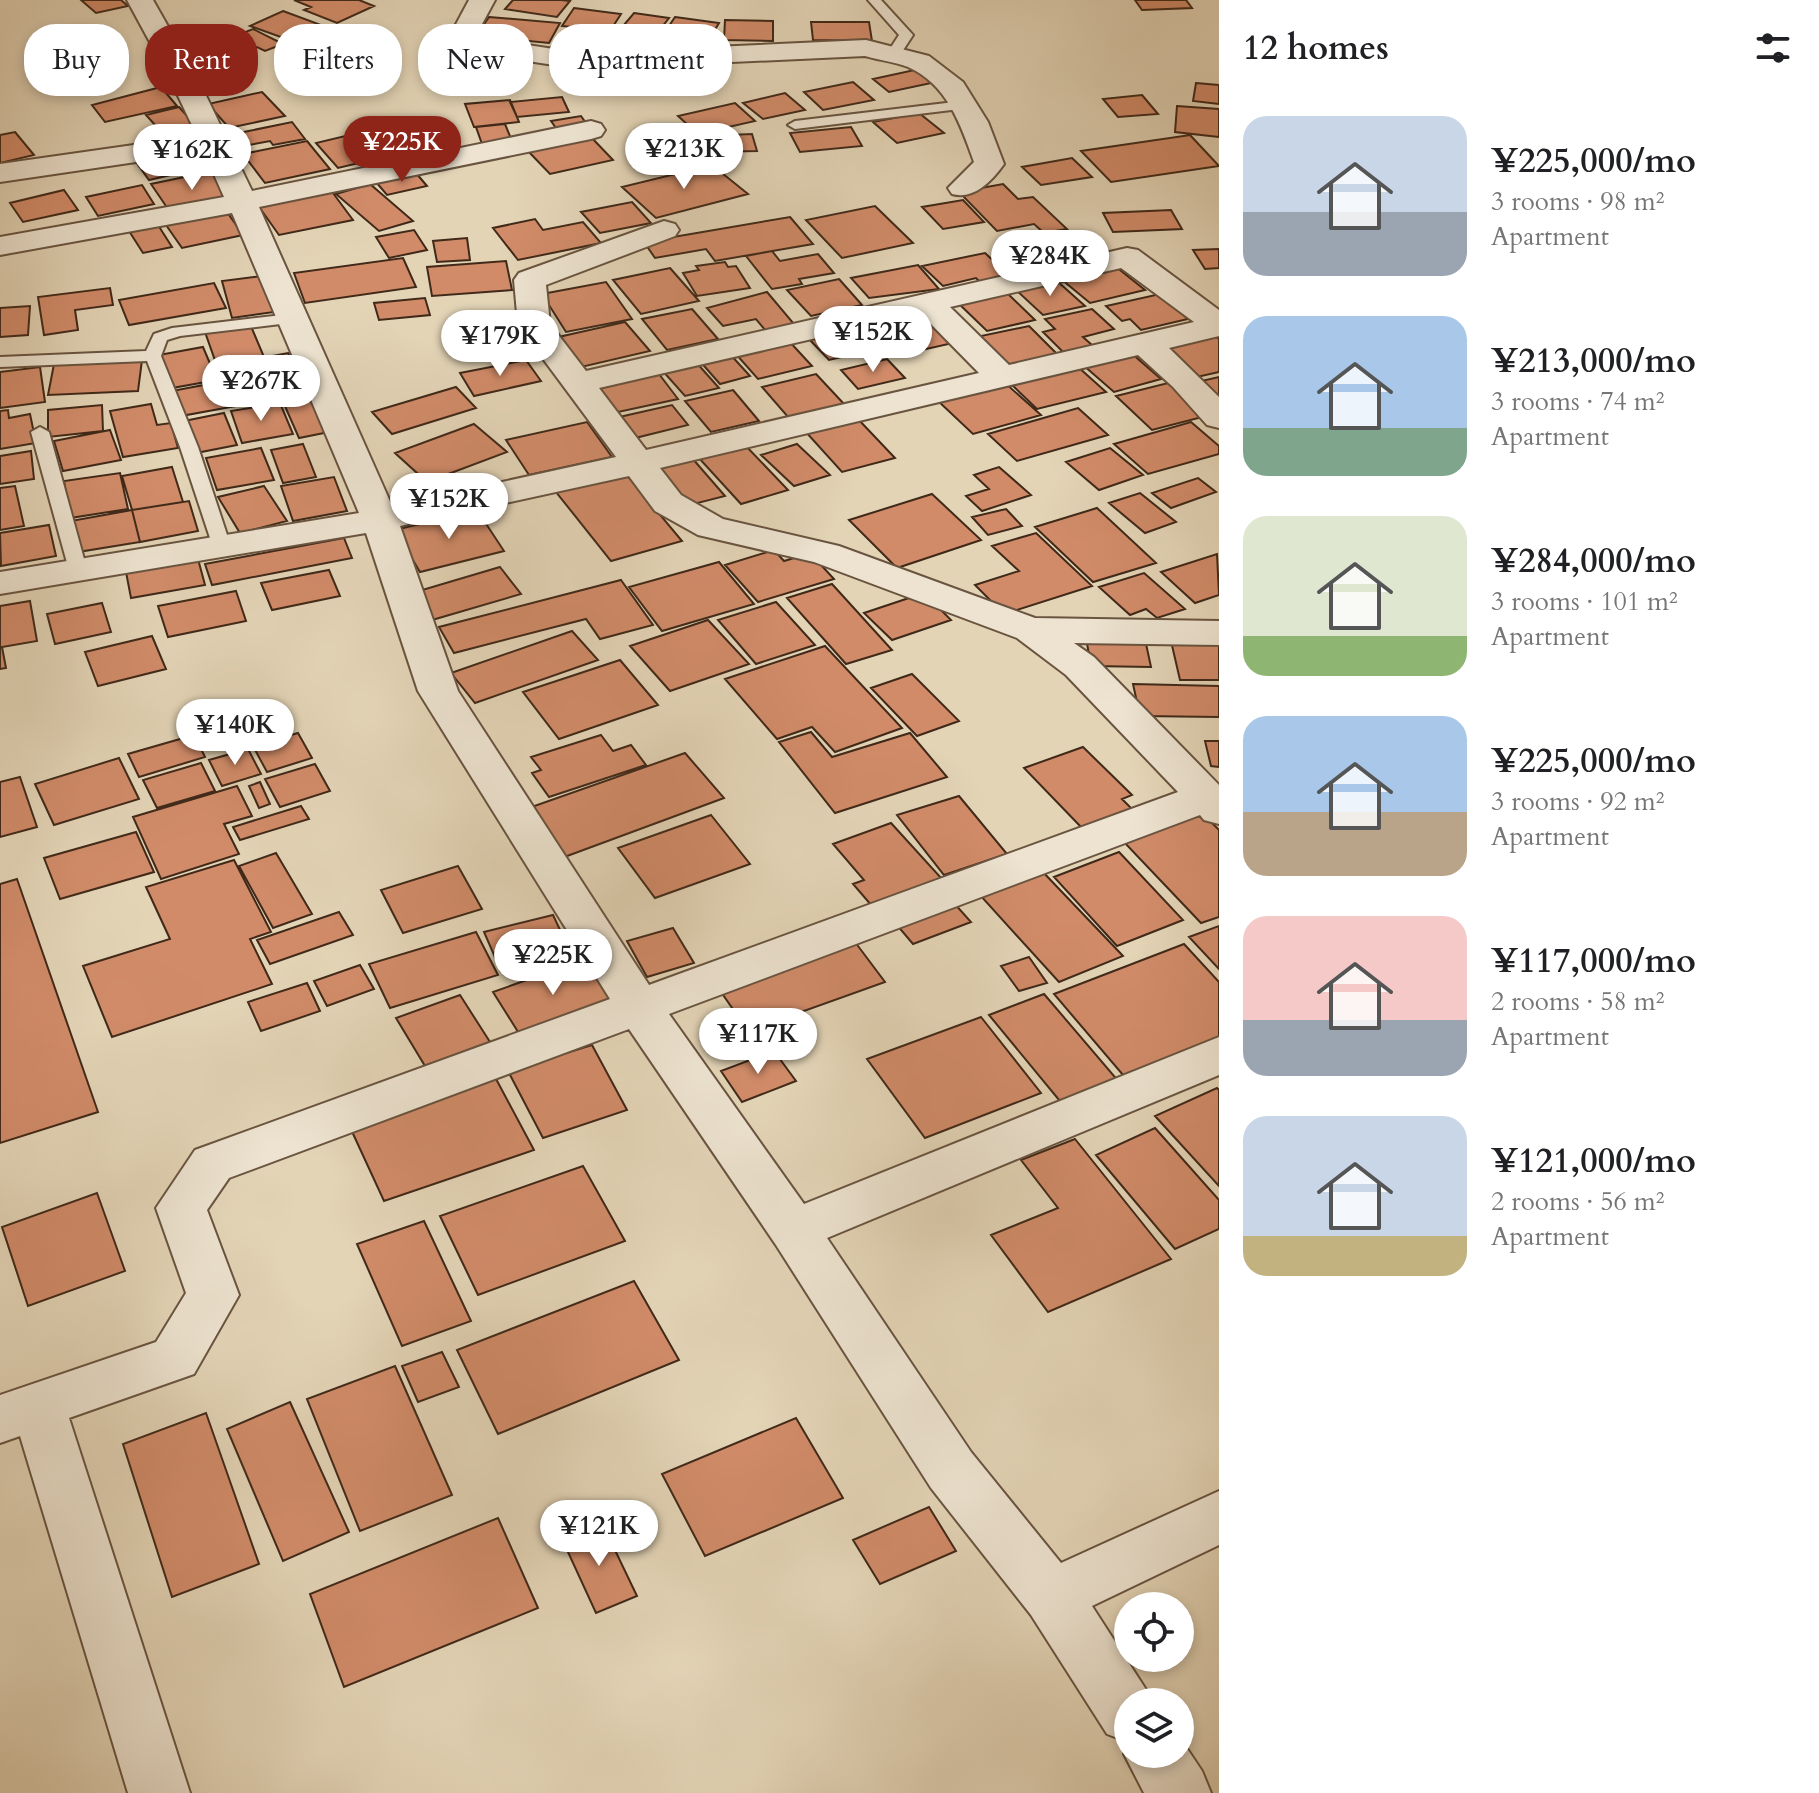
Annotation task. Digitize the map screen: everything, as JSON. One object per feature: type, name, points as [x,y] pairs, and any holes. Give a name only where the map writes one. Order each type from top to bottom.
[{"type":"street","points":[[140,0],[185,81],[242,202],[380,520],[438,691],[639,1007],[794,1230],[951,1470],[1052,1596],[1114,1691]]},
{"type":"street","points":[[482,0],[459,43],[580,61],[866,48],[919,62],[953,88],[974,122],[989,164],[963,188]]},
{"type":"street","points":[[0,246],[242,202],[591,130]]},
{"type":"street","points":[[0,173],[214,142]]},
{"type":"street","points":[[159,1793],[19,1413],[175,1358],[213,1295],[181,1208],[212,1164],[639,1007],[1213,803],[1080,666],[1031,630],[826,554],[711,527],[668,503],[534,325],[530,280],[664,230]]},
{"type":"street","points":[[576,383],[1127,257],[1219,325]]},
{"type":"street","points":[[929,304],[1001,376]]},
{"type":"street","points":[[0,583],[380,520],[638,463],[1219,325]]},
{"type":"street","points":[[1145,344],[1185,380],[1219,418]]},
{"type":"street","points":[[1031,630],[1219,633]]},
{"type":"street","points":[[794,1230],[1219,1055]]},
{"type":"street","points":[[1052,1596],[1219,1517]]},
{"type":"street","points":[[1164,1768],[1180,1793]]},
{"type":"lane","points":[[874,0],[906,35],[893,55]]},
{"type":"lane","points":[[795,125],[963,105]]},
{"type":"lane","points":[[222,547],[189,447],[153,356],[160,337],[178,331],[291,319]]},
{"type":"lane","points":[[0,362],[153,356]]},
{"type":"lane","points":[[40,432],[78,570]]},
{"type":"building","points":[[81,0],[121,0],[128,6],[96,13]]},
{"type":"building","points":[[294,0],[359,0],[374,6],[337,23],[304,10],[311,7]]},
{"type":"building","points":[[513,0],[570,1],[557,17],[505,9]]},
{"type":"building","points":[[1135,0],[1186,0],[1192,8],[1142,10]]},
{"type":"building","points":[[574,8],[621,14],[615,24],[563,24]]},
{"type":"building","points":[[283,11],[318,24],[274,24],[274,35],[258,29],[258,24],[254,24]]},
{"type":"building","points":[[634,13],[669,18],[664,24],[625,24]]},
{"type":"building","points":[[489,17],[560,23],[549,24],[549,43],[533,41],[533,24],[484,24]]},
{"type":"building","points":[[675,17],[719,23],[718,24],[670,24]]},
{"type":"building","points":[[725,20],[773,21],[773,41],[732,40],[732,24],[725,24]]},
{"type":"building","points":[[811,22],[869,22],[872,41],[813,40]]},
{"type":"building","points":[[258,32],[274,40],[274,48],[265,51],[258,48]]},
{"type":"building","points":[[919,69],[936,82],[889,92],[873,79]]},
{"type":"building","points":[[853,82],[874,100],[823,110],[804,92]]},
{"type":"building","points":[[1196,83],[1219,85],[1219,104],[1193,101]]},
{"type":"building","points":[[145,91],[145,96],[169,96],[177,106],[105,122],[92,105]]},
{"type":"building","points":[[262,92],[285,116],[229,128],[208,104],[258,96]]},
{"type":"building","points":[[785,93],[805,110],[763,119],[743,103]]},
{"type":"building","points":[[1142,95],[1158,114],[1118,117],[1103,99]]},
{"type":"building","points":[[562,97],[569,112],[517,117],[510,102]]},
{"type":"building","points":[[510,100],[519,122],[474,127],[465,104]]},
{"type":"building","points":[[735,103],[755,121],[698,134],[678,116]]},
{"type":"building","points":[[1177,106],[1219,109],[1219,137],[1175,132]]},
{"type":"building","points":[[179,107],[197,127],[164,135],[146,115]]},
{"type":"building","points":[[919,113],[944,133],[897,143],[873,122]]},
{"type":"building","points":[[581,116],[591,130],[561,135],[551,121]]},
{"type":"building","points":[[292,122],[305,139],[273,145],[270,141],[249,145],[239,133]]},
{"type":"building","points":[[505,124],[512,141],[482,144],[476,127]]},
{"type":"building","points":[[851,127],[862,146],[800,152],[790,133]]},
{"type":"building","points":[[370,130],[393,155],[338,168],[316,143]]},
{"type":"building","points":[[15,132],[34,155],[0,163],[0,135]]},
{"type":"building","points":[[752,134],[757,151],[710,152],[706,136]]},
{"type":"building","points":[[1190,135],[1219,166],[1111,182],[1081,151]]},
{"type":"building","points":[[590,136],[613,160],[550,174],[527,150]]},
{"type":"building","points":[[307,141],[330,169],[265,183],[243,154]]},
{"type":"building","points":[[195,149],[209,166],[149,180],[136,162]]},
{"type":"building","points":[[1072,158],[1092,177],[1041,185],[1022,167]]},
{"type":"building","points":[[712,165],[748,194],[656,218],[622,187]]},
{"type":"building","points":[[213,171],[234,199],[170,212],[151,184]]},
{"type":"building","points":[[416,173],[427,186],[387,195],[376,182]]},
{"type":"building","points":[[370,184],[413,221],[379,231],[336,194]]},
{"type":"building","points":[[1003,184],[1018,199],[1033,197],[1067,229],[1044,233],[1034,224],[997,231],[959,192]]},
{"type":"building","points":[[142,185],[154,204],[98,216],[86,197]]},
{"type":"building","points":[[330,189],[353,220],[279,235],[257,204]]},
{"type":"building","points":[[64,190],[78,210],[23,222],[10,203]]},
{"type":"building","points":[[963,200],[984,222],[943,229],[922,207]]},
{"type":"building","points":[[632,202],[651,223],[600,233],[581,212]]},
{"type":"building","points":[[875,206],[913,243],[842,258],[806,220]]},
{"type":"building","points":[[1171,210],[1182,229],[1113,232],[1103,213]]},
{"type":"building","points":[[227,212],[243,235],[182,248],[166,225]]},
{"type":"building","points":[[790,217],[813,244],[715,261],[706,249],[655,258],[644,242]]},
{"type":"building","points":[[535,219],[543,230],[583,222],[601,243],[518,260],[493,228]]},
{"type":"building","points":[[158,225],[172,247],[143,253],[129,231]]},
{"type":"building","points":[[414,230],[427,250],[389,258],[376,237]]},
{"type":"building","points":[[1073,234],[1097,256],[1050,265],[1045,260],[1013,267],[995,249]]},
{"type":"building","points":[[467,238],[470,260],[437,262],[433,241]]},
{"type":"building","points":[[1219,249],[1219,268],[1205,269],[1193,250]]},
{"type":"building","points":[[772,251],[780,261],[818,254],[834,273],[799,279],[802,284],[772,289],[746,256]]},
{"type":"building","points":[[985,253],[1012,278],[983,285],[976,278],[943,286],[922,266]]},
{"type":"building","points":[[403,258],[416,287],[305,303],[294,273]]},
{"type":"building","points":[[506,261],[512,290],[432,296],[427,267]]},
{"type":"building","points":[[725,262],[728,267],[736,266],[750,288],[697,296],[683,273],[699,270],[696,266]]},
{"type":"building","points":[[918,265],[939,289],[869,298],[851,278]]},
{"type":"building","points":[[1115,266],[1145,290],[1090,303],[1061,279]]},
{"type":"building","points":[[670,268],[699,301],[641,314],[613,280]]},
{"type":"building","points":[[263,276],[274,312],[232,318],[222,281]]},
{"type":"building","points":[[839,279],[862,305],[811,316],[787,290]]},
{"type":"building","points":[[1057,281],[1085,306],[1043,315],[1016,290]]},
{"type":"building","points":[[606,282],[632,319],[566,332],[542,294]]},
{"type":"building","points":[[214,283],[226,308],[129,325],[119,300]]},
{"type":"building","points":[[110,288],[113,305],[75,310],[78,330],[44,335],[38,297]]},
{"type":"building","points":[[1004,290],[1035,320],[987,331],[956,301]]},
{"type":"building","points":[[767,292],[794,324],[765,330],[756,319],[723,326],[707,308]]},
{"type":"building","points":[[1160,294],[1188,319],[1141,330],[1130,319],[1122,321],[1106,306]]},
{"type":"building","points":[[425,298],[430,315],[379,320],[374,303]]},
{"type":"building","points":[[30,306],[28,335],[0,337],[0,308]]},
{"type":"building","points":[[692,309],[718,339],[667,350],[642,319]]},
{"type":"building","points":[[1092,309],[1114,329],[1083,337],[1093,346],[1064,353],[1043,332],[1055,329],[1045,319]]},
{"type":"building","points":[[920,310],[953,343],[891,357],[859,323]]},
{"type":"building","points":[[625,322],[650,351],[577,368],[554,338]]},
{"type":"building","points":[[250,324],[264,357],[217,366],[205,332]]},
{"type":"building","points":[[500,325],[507,347],[452,353],[446,330]]},
{"type":"building","points":[[854,325],[877,349],[829,360],[806,336]]},
{"type":"building","points":[[1029,326],[1058,355],[1004,367],[976,337]]},
{"type":"building","points":[[1215,336],[1219,339],[1219,372],[1197,377],[1163,350]]},
{"type":"building","points":[[788,340],[812,366],[758,379],[735,353]]},
{"type":"building","points":[[203,347],[217,380],[172,388],[159,355]]},
{"type":"building","points":[[728,352],[750,376],[720,384],[698,359]]},
{"type":"building","points":[[1130,352],[1161,379],[1114,392],[1083,365]]},
{"type":"building","points":[[288,353],[299,373],[271,378],[273,382],[233,387],[225,370],[269,361],[267,357]]},
{"type":"building","points":[[887,359],[905,378],[858,389],[841,370]]},
{"type":"building","points":[[142,360],[138,391],[48,395],[54,364]]},
{"type":"building","points":[[526,360],[541,381],[474,396],[460,373]]},
{"type":"building","points":[[695,361],[719,388],[685,396],[661,369]]},
{"type":"building","points":[[1077,366],[1106,392],[1037,409],[1010,383]]},
{"type":"building","points":[[40,367],[45,402],[0,408],[0,372]]},
{"type":"building","points":[[656,370],[678,399],[609,414],[588,384]]},
{"type":"building","points":[[816,374],[844,404],[788,417],[762,387]]},
{"type":"building","points":[[1219,377],[1219,404],[1197,382]]},
{"type":"building","points":[[225,381],[236,406],[181,416],[172,391]]},
{"type":"building","points":[[299,381],[305,397],[273,402],[267,386]]},
{"type":"building","points":[[1004,382],[1041,415],[973,434],[937,400]]},
{"type":"building","points":[[1172,382],[1210,415],[1152,430],[1116,396]]},
{"type":"building","points":[[456,387],[476,408],[392,434],[372,412]]},
{"type":"building","points":[[733,390],[759,421],[711,432],[685,401]]},
{"type":"building","points":[[313,399],[329,432],[299,438],[284,404]]},
{"type":"building","points":[[280,403],[293,434],[242,443],[231,411]]},
{"type":"building","points":[[151,404],[157,425],[171,423],[178,448],[123,457],[110,411]]},
{"type":"building","points":[[102,405],[103,431],[48,437],[48,410]]},
{"type":"building","points":[[672,405],[688,425],[631,439],[615,418]]},
{"type":"building","points":[[1078,408],[1108,435],[1017,461],[988,434]]},
{"type":"building","points":[[8,410],[9,418],[30,414],[36,443],[0,449],[0,411]]},
{"type":"building","points":[[224,413],[237,445],[196,453],[184,421]]},
{"type":"building","points":[[857,418],[895,458],[842,472],[805,431]]},
{"type":"building","points":[[587,422],[612,457],[529,475],[506,440]]},
{"type":"building","points":[[1191,422],[1219,446],[1219,454],[1148,474],[1114,444]]},
{"type":"building","points":[[474,424],[507,452],[427,482],[395,453]]},
{"type":"building","points":[[110,430],[121,460],[63,471],[54,441]]},
{"type":"building","points":[[303,444],[316,477],[283,483],[271,450]]},
{"type":"building","points":[[744,444],[788,490],[741,504],[698,457]]},
{"type":"building","points":[[797,444],[830,475],[794,486],[761,455]]},
{"type":"building","points":[[261,448],[274,480],[217,490],[206,458]]},
{"type":"building","points":[[1110,448],[1143,475],[1099,490],[1066,462]]},
{"type":"building","points":[[31,451],[34,479],[0,484],[0,456]]},
{"type":"building","points":[[692,458],[725,496],[682,507],[650,469]]},
{"type":"building","points":[[172,467],[183,502],[132,510],[122,476]]},
{"type":"building","points":[[999,467],[1031,495],[982,511],[966,496],[989,489],[974,475]]},
{"type":"building","points":[[120,473],[128,509],[70,518],[64,481]]},
{"type":"building","points":[[626,474],[682,541],[611,561],[556,492]]},
{"type":"building","points":[[334,477],[347,511],[293,521],[281,486]]},
{"type":"building","points":[[1198,478],[1216,492],[1171,508],[1152,493]]},
{"type":"building","points":[[15,486],[24,526],[0,530],[0,488]]},
{"type":"building","points":[[264,486],[287,521],[240,533],[218,497]]},
{"type":"building","points":[[1140,493],[1176,522],[1145,533],[1109,503]]},
{"type":"building","points":[[932,494],[981,540],[897,568],[849,520]]},
{"type":"building","points":[[189,501],[198,531],[140,542],[132,510]]},
{"type":"building","points":[[1097,508],[1156,563],[1093,582],[1035,527]]},
{"type":"building","points":[[1006,509],[1022,526],[988,535],[972,517]]},
{"type":"building","points":[[132,510],[140,542],[78,552],[71,521]]},
{"type":"building","points":[[477,510],[504,551],[420,572],[395,530]]},
{"type":"building","points":[[49,525],[56,556],[1,566],[0,533]]},
{"type":"building","points":[[1036,533],[1092,586],[1004,614],[975,585],[1019,571],[992,546]]},
{"type":"building","points":[[344,538],[352,558],[212,585],[205,564]]},
{"type":"building","points":[[774,550],[784,561],[810,553],[834,579],[758,602],[725,565]]},
{"type":"building","points":[[1217,554],[1219,595],[1195,603],[1161,572]]},
{"type":"building","points":[[198,559],[205,585],[131,598],[126,572]]},
{"type":"building","points":[[719,562],[754,604],[662,631],[629,587]]},
{"type":"building","points":[[500,567],[521,594],[432,620],[412,593]]},
{"type":"building","points":[[329,570],[340,596],[272,610],[261,583]]},
{"type":"building","points":[[1144,573],[1185,609],[1157,618],[1146,609],[1130,615],[1099,587]]},
{"type":"building","points":[[621,580],[653,625],[600,639],[586,619],[454,653],[439,627]]},
{"type":"building","points":[[832,584],[892,650],[846,664],[787,598]]},
{"type":"building","points":[[236,591],[246,621],[168,637],[158,606]]},
{"type":"building","points":[[924,593],[951,620],[892,640],[864,613]]},
{"type":"building","points":[[30,601],[37,641],[2,647],[6,668],[0,669],[0,606]]},
{"type":"building","points":[[776,602],[815,645],[756,664],[718,620]]},
{"type":"building","points":[[102,603],[111,632],[55,644],[47,614]]},
{"type":"building","points":[[708,620],[749,664],[670,691],[630,646]]},
{"type":"building","points":[[572,631],[598,660],[475,703],[451,673]]},
{"type":"building","points":[[152,636],[166,669],[98,686],[85,652]]},
{"type":"building","points":[[1086,638],[1145,639],[1151,667],[1091,666]]},
{"type":"building","points":[[1171,641],[1219,642],[1219,680],[1180,680]]},
{"type":"building","points":[[825,646],[902,728],[835,752],[812,727],[777,739],[725,679]]},
{"type":"building","points":[[620,660],[658,705],[559,739],[523,692]]},
{"type":"building","points":[[912,674],[959,721],[917,736],[871,688]]},
{"type":"building","points":[[1133,684],[1219,686],[1219,717],[1140,716]]},
{"type":"building","points":[[811,732],[832,757],[910,733],[947,777],[835,813],[779,742]]},
{"type":"building","points":[[298,733],[312,758],[267,772],[253,746]]},
{"type":"building","points":[[194,735],[205,757],[139,777],[128,754]]},
{"type":"building","points":[[601,735],[613,751],[631,745],[646,765],[549,797],[532,773],[541,770],[531,757]]},
{"type":"building","points":[[1205,741],[1219,741],[1219,767],[1211,766]]},
{"type":"building","points":[[1083,747],[1132,795],[1122,799],[1132,809],[1082,828],[1024,768]]},
{"type":"building","points":[[248,749],[261,774],[222,786],[209,760]]},
{"type":"building","points":[[685,753],[724,798],[559,859],[523,810]]},
{"type":"building","points":[[119,758],[139,799],[54,825],[35,784]]},
{"type":"building","points":[[201,763],[215,791],[157,808],[143,780]]},
{"type":"building","points":[[315,764],[330,791],[280,807],[265,779]]},
{"type":"building","points":[[20,777],[37,827],[0,837],[0,782]]},
{"type":"building","points":[[260,782],[270,804],[259,808],[249,786]]},
{"type":"building","points":[[237,786],[252,816],[224,824],[239,854],[161,879],[133,817]]},
{"type":"building","points":[[959,796],[1007,854],[944,875],[897,815]]},
{"type":"building","points":[[301,806],[309,819],[240,840],[233,827]]},
{"type":"building","points":[[1200,811],[1219,830],[1219,917],[1201,923],[1122,840]]},
{"type":"building","points":[[711,815],[750,864],[655,898],[618,848]]},
{"type":"building","points":[[891,823],[942,879],[872,906],[853,884],[864,880],[833,844]]},
{"type":"building","points":[[136,832],[154,872],[60,899],[44,858]]},
{"type":"building","points":[[1119,852],[1183,920],[1117,946],[1054,877]]},
{"type":"building","points":[[276,853],[312,914],[273,928],[239,866]]},
{"type":"building","points":[[234,860],[271,932],[250,939],[272,984],[112,1037],[83,966],[170,939],[146,887]]},
{"type":"building","points":[[458,866],[482,909],[403,933],[381,890]]},
{"type":"building","points":[[1041,870],[1123,956],[1059,982],[979,894]]},
{"type":"building","points":[[17,879],[98,1112],[0,1143],[0,884]]},
{"type":"building","points":[[953,902],[971,922],[913,944],[896,924]]},
{"type":"building","points":[[339,912],[353,935],[270,964],[257,940]]},
{"type":"building","points":[[553,915],[571,953],[501,971],[484,932]]},
{"type":"building","points":[[1219,926],[1219,969],[1189,937]]},
{"type":"building","points":[[673,928],[694,963],[647,977],[627,941]]},
{"type":"building","points":[[476,932],[498,975],[390,1008],[369,964]]},
{"type":"building","points":[[855,942],[885,982],[748,1031],[719,989]]},
{"type":"building","points":[[1184,944],[1219,982],[1219,1045],[1129,1082],[1054,994]]},
{"type":"building","points":[[1029,957],[1047,983],[1019,991],[1001,966]]},
{"type":"building","points":[[586,959],[614,1001],[520,1035],[493,992]]},
{"type":"building","points":[[360,965],[374,989],[327,1006],[314,981]]},
{"type":"building","points":[[307,983],[320,1011],[261,1031],[248,1002]]},
{"type":"building","points":[[1044,994],[1120,1083],[1064,1106],[989,1015]]},
{"type":"building","points":[[460,995],[490,1042],[425,1066],[396,1018]]},
{"type":"building","points":[[981,1017],[1041,1093],[925,1138],[867,1059]]},
{"type":"building","points":[[592,1045],[627,1110],[543,1138],[508,1071]]},
{"type":"building","points":[[774,1051],[796,1081],[742,1102],[721,1071]]},
{"type":"building","points":[[495,1077],[534,1150],[384,1201],[349,1125]]},
{"type":"building","points":[[1217,1088],[1219,1090],[1219,1186],[1155,1116]]},
{"type":"building","points":[[1155,1128],[1219,1200],[1219,1229],[1175,1249],[1096,1155]]},
{"type":"building","points":[[1075,1139],[1171,1259],[1048,1312],[991,1235],[1058,1208],[1021,1160]]},
{"type":"building","points":[[583,1166],[625,1241],[478,1295],[440,1216]]},
{"type":"building","points":[[97,1193],[125,1271],[28,1306],[2,1227]]},
{"type":"building","points":[[424,1221],[471,1321],[402,1346],[357,1244]]},
{"type":"building","points":[[634,1281],[679,1360],[498,1434],[457,1350]]},
{"type":"building","points":[[442,1352],[459,1387],[418,1402],[402,1366]]},
{"type":"building","points":[[395,1366],[452,1495],[360,1531],[307,1399]]},
{"type":"building","points":[[290,1402],[349,1532],[283,1561],[227,1429]]},
{"type":"building","points":[[206,1413],[259,1564],[172,1597],[123,1444]]},
{"type":"building","points":[[796,1418],[843,1498],[705,1556],[662,1474]]},
{"type":"building","points":[[929,1507],[956,1551],[880,1584],[853,1540]]},
{"type":"building","points":[[498,1518],[538,1608],[344,1687],[310,1594]]},
{"type":"building","points":[[602,1523],[637,1596],[596,1613],[562,1539]]}]
